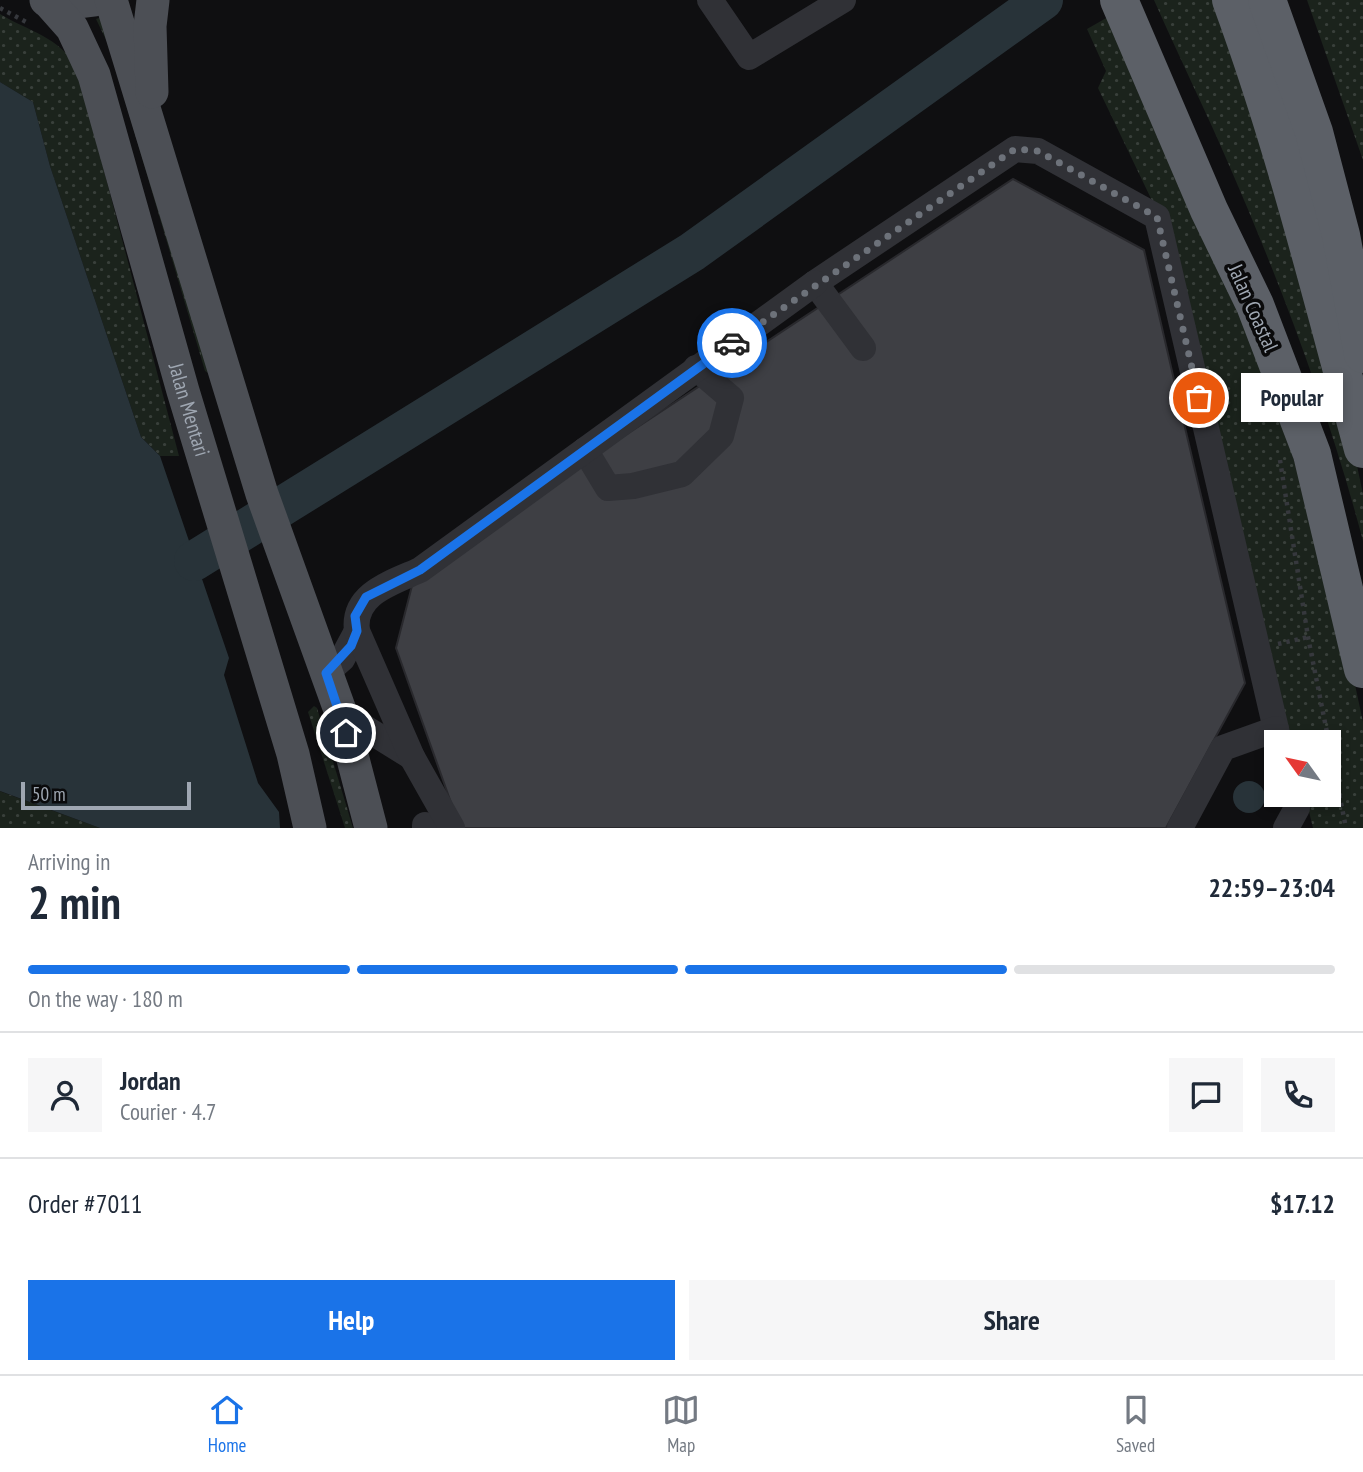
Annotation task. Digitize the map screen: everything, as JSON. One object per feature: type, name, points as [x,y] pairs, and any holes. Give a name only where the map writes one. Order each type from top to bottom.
[{"type":"highway","points":[[1231,0],[1265,94],[1333,329],[1363,449]]},
{"type":"highway","points":[[1267,0],[1317,145],[1341,235],[1363,354]]},
{"type":"highway","name":"Jalan Coastal","points":[[1121,5],[1209,210],[1255,305],[1311,454],[1363,670]]},
{"type":"main road","points":[[47,0],[63,4],[94,0]]},
{"type":"main road","name":"Jalan Mentari","points":[[47,0],[72,28],[94,75],[183,391],[293,754],[310,828]]},
{"type":"main road","points":[[111,0],[262,494],[341,713],[371,828]]},
{"type":"main road","points":[[153,0],[150,26],[153,133]]},
{"type":"lane","points":[[710,0],[749,57],[843,0]]},
{"type":"lane","points":[[452,828],[412,757],[357,631],[355,616],[366,597],[420,570],[815,283],[1015,149],[1038,151],[1157,217],[1276,730]]},
{"type":"lane","points":[[815,283],[863,348]]},
{"type":"lane","points":[[585,450],[608,488],[633,486],[682,474],[722,436],[731,398],[696,368]]},
{"type":"lane","points":[[326,673],[342,659],[357,631]]},
{"type":"lane","points":[[341,713],[412,757]]},
{"type":"lane","points":[[1180,828],[1223,748],[1264,739]]},
{"type":"lane","points":[[293,754],[305,828]]},
{"type":"lane","points":[[1286,828],[1297,807]]},
{"type":"path","points":[[1279,455],[1308,637],[1346,828]]},
{"type":"path","points":[[1278,644],[1308,637]]},
{"type":"shaded area","points":[[1154,0],[1217,0],[1356,461],[1363,494],[1363,541],[1320,398],[1268,257]]},
{"type":"shaded area","points":[[1307,0],[1363,0],[1363,160]]},
{"type":"shaded area","points":[[0,14],[53,42],[70,57],[77,68],[179,456],[160,456],[141,437],[50,166],[33,102],[0,82]]},
{"type":"shaded area","points":[[110,14],[141,129],[213,369],[210,374],[205,371],[109,46],[96,19]]},
{"type":"shaded area","points":[[1108,17],[1264,354],[1346,643],[1363,722],[1363,828],[1313,828],[1308,807],[1341,807],[1341,730],[1289,730],[1167,232],[1098,88],[1106,71],[1087,29]]},
{"type":"shaded area","points":[[0,82],[33,102],[50,166],[141,437],[160,456],[229,658],[224,675],[258,783],[279,812],[280,828],[100,828],[0,791]]},
{"type":"shaded area","points":[[314,706],[317,708],[353,828],[345,828],[308,712]]},
{"type":"shaded area","points":[[1249,781],[1264,791],[1264,803],[1260,808],[1249,813],[1238,808],[1233,797],[1238,786]]},
{"type":"shaded area","points":[[0,791],[2,792],[100,828],[0,828]]},
{"type":"building","points":[[1013,179],[1144,250],[1245,683],[1166,828],[460,828],[396,648],[415,574]]},
{"type":"waterway","points":[[194,561],[692,252],[1043,0]]},
{"type":"way so far","points":[[732,343],[815,283],[1015,149],[1038,151],[1157,217],[1199,398]]},
{"type":"place","name":"Popular","points":[[1199,398]]},
{"type":"route","points":[[346,733],[326,673],[342,659],[351,646],[357,631],[355,616],[366,597],[420,570],[732,343]]}]
